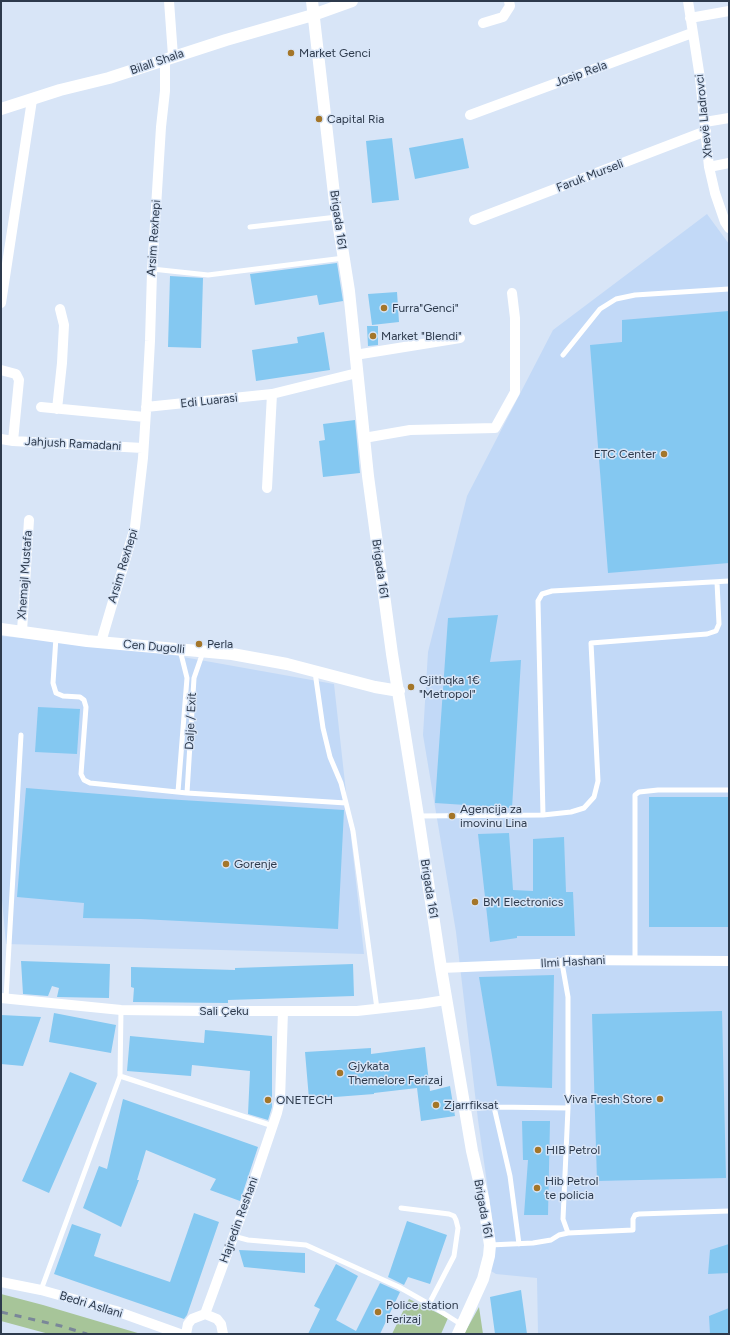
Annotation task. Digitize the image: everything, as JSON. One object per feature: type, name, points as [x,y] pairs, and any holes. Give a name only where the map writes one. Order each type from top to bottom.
[{"type":"street","name":"Arsim Rexhepi","points":[[101,642],[135,527],[146,412],[152,269],[161,127],[169,58],[169,1]]},
{"type":"street","name":"Brigada 161","points":[[312,1],[337,217],[349,291],[364,438],[380,571],[446,1000],[472,1151],[483,1198],[490,1245],[489,1256],[483,1279],[460,1330]]},
{"type":"street","name":"Bilall Shala","points":[[1,109],[60,90],[109,78],[265,28],[313,16],[352,1]]},
{"type":"street","points":[[483,24],[503,17],[510,6],[509,1]]},
{"type":"street","name":"Xhevë Lladrovci","points":[[688,1],[700,78],[710,167],[715,193],[725,222],[729,228]]},
{"type":"street","points":[[690,18],[729,11]]},
{"type":"street","name":"Josip Rela","points":[[470,115],[692,34]]},
{"type":"street","points":[[1,303],[32,100]]},
{"type":"street","name":"Faruk Murseli","points":[[474,220],[729,118]]},
{"type":"street","points":[[710,167],[729,163]]},
{"type":"street","points":[[364,438],[410,430],[495,428],[515,392],[515,318],[512,293]]},
{"type":"street","points":[[57,409],[64,325],[60,309]]},
{"type":"street","points":[[355,355],[460,338]]},
{"type":"street","name":"Jahjush Ramadani","points":[[1,370],[16,374],[19,380],[13,441],[143,448]]},
{"type":"street","name":"Edi Luarasi","points":[[146,412],[272,394],[357,373]]},
{"type":"street","points":[[267,488],[272,394]]},
{"type":"street","points":[[42,407],[57,409],[146,412]]},
{"type":"street","points":[[1,439],[13,441]]},
{"type":"street","name":"Xhemajl Mustafa","points":[[22,631],[29,520]]},
{"type":"street","name":"Cen Dugolli","points":[[1,629],[101,642],[232,654],[287,664],[375,687],[399,691]]},
{"type":"street","name":"Ilmi Hashani","points":[[441,968],[562,962],[567,960],[729,960]]},
{"type":"street","name":"Sali Çeku","points":[[4,998],[121,1010],[283,1011],[357,1011],[446,1000]]},
{"type":"street","name":"Hajredin Reshani","points":[[205,1314],[256,1175],[273,1126],[280,1100],[283,1011]]},
{"type":"street","name":"Bedri Asllani","points":[[1,1282],[41,1290],[116,1311],[180,1334]]},
{"type":"street","points":[[186,1334],[188,1324],[192,1319],[205,1314],[216,1319],[221,1324],[223,1334]]},
{"type":"lane","points":[[250,227],[337,217]]},
{"type":"lane","points":[[152,269],[208,274],[344,258]]},
{"type":"lane","points":[[563,355],[600,309],[616,299],[634,295],[729,289]]},
{"type":"lane","points":[[543,815],[538,601],[542,594],[552,591],[729,581]]},
{"type":"lane","points":[[418,816],[543,815],[571,812],[584,808],[594,797],[598,781],[591,643],[700,634],[716,631],[719,624],[717,582]]},
{"type":"lane","points":[[56,636],[53,683],[56,693],[63,696],[80,697],[84,700],[86,707],[82,774],[84,780],[90,783],[188,793],[346,802]]},
{"type":"lane","points":[[178,792],[186,678],[179,649]]},
{"type":"lane","name":"Dalje / Exit","points":[[188,793],[194,678],[203,651]]},
{"type":"lane","points":[[315,671],[323,728],[330,757],[341,783],[352,831],[377,1009]]},
{"type":"lane","points":[[4,998],[21,735]]},
{"type":"lane","points":[[635,960],[635,795],[639,792],[658,790],[729,790]]},
{"type":"lane","points":[[562,962],[568,997],[568,1108],[563,1219],[568,1233]]},
{"type":"lane","points":[[41,1290],[120,1076],[121,1010]]},
{"type":"lane","points":[[120,1076],[273,1126]]},
{"type":"lane","points":[[494,1107],[510,1176],[519,1244]]},
{"type":"lane","points":[[465,1108],[568,1108]]},
{"type":"lane","points":[[401,1208],[449,1214],[454,1216],[456,1220],[458,1228],[454,1256],[429,1304]]},
{"type":"lane","points":[[490,1245],[519,1244],[552,1240],[568,1233],[633,1230],[633,1219],[639,1214],[729,1211]]},
{"type":"lane","points":[[234,1236],[248,1240],[306,1245],[399,1287],[429,1304],[460,1330]]},
{"type":"shaded area","points":[[707,214],[729,244],[729,1334],[538,1334],[537,1278],[496,1274],[491,1271],[494,1232],[478,1120],[456,932],[423,735],[428,652],[467,496],[553,330]]},
{"type":"shaded area","points":[[1,636],[144,650],[334,684],[364,954],[6,944],[1,889]]},
{"type":"green space","points":[[1,1294],[141,1334],[49,1334],[1,1321]]},
{"type":"green space","points":[[409,1299],[448,1318],[441,1334],[392,1334]]},
{"type":"green space","points":[[479,1307],[483,1334],[464,1334]]},
{"type":"building","points":[[392,138],[399,200],[372,203],[366,141]]},
{"type":"building","points":[[463,138],[469,168],[415,179],[409,148]]},
{"type":"building","points":[[337,263],[343,301],[319,305],[317,295],[255,305],[250,274]]},
{"type":"building","points":[[170,276],[203,278],[201,348],[168,347]]},
{"type":"building","name":"Furra\"Genci\"","points":[[397,292],[399,322],[372,325],[368,294]]},
{"type":"building","name":"ETC Center","points":[[729,311],[729,563],[608,573],[590,345],[622,342],[622,320]]},
{"type":"building","name":"Market \"Blendi\"","points":[[367,326],[378,326],[378,345],[368,346]]},
{"type":"building","points":[[324,332],[330,370],[256,381],[252,350],[298,343],[297,337]]},
{"type":"building","points":[[355,420],[360,473],[323,477],[319,441],[325,440],[323,424]]},
{"type":"building","points":[[498,615],[490,662],[521,660],[512,808],[435,803],[448,618]]},
{"type":"building","points":[[38,707],[80,709],[77,754],[35,752]]},
{"type":"building","points":[[26,788],[149,798],[344,810],[338,929],[141,919],[83,918],[84,903],[17,897]]},
{"type":"building","points":[[649,797],[729,797],[729,927],[649,927]]},
{"type":"building","points":[[509,833],[513,890],[533,891],[533,839],[564,837],[566,892],[573,892],[575,936],[517,936],[517,938],[490,942],[478,834]]},
{"type":"building","points":[[21,961],[110,964],[109,998],[57,997],[59,988],[52,986],[48,996],[23,994]]},
{"type":"building","points":[[353,964],[354,996],[228,1000],[228,1003],[133,1002],[134,988],[131,987],[131,967],[235,970],[235,968]]},
{"type":"building","points":[[554,975],[552,1088],[497,1086],[479,977]]},
{"type":"building","name":"Viva Fresh Store","points":[[722,1011],[726,1178],[597,1181],[592,1014]]},
{"type":"building","points":[[54,1013],[116,1025],[111,1053],[49,1042]]},
{"type":"building","points":[[1,1015],[41,1017],[23,1066],[1,1064]]},
{"type":"building","points":[[205,1030],[272,1036],[272,1107],[268,1120],[248,1114],[250,1071],[192,1065],[191,1076],[127,1071],[130,1036],[204,1043]]},
{"type":"building","points":[[425,1047],[430,1091],[450,1086],[455,1116],[421,1121],[417,1088],[374,1094],[309,1099],[305,1052],[371,1048],[371,1054]]},
{"type":"building","points":[[70,1072],[97,1083],[49,1193],[22,1181]]},
{"type":"building","points":[[123,1099],[258,1147],[240,1201],[210,1190],[216,1179],[146,1150],[137,1180],[139,1180],[121,1227],[83,1208],[99,1166],[107,1169]]},
{"type":"building","name":"Hib Petrol te policia","points":[[522,1121],[550,1121],[548,1215],[524,1215],[528,1160],[523,1160]]},
{"type":"building","points":[[194,1213],[219,1222],[187,1315],[184,1319],[54,1274],[72,1224],[101,1234],[94,1256],[170,1282]]},
{"type":"building","points":[[407,1221],[447,1235],[430,1284],[408,1277],[404,1285],[388,1277]]},
{"type":"building","points":[[729,1244],[729,1273],[708,1274],[710,1250]]},
{"type":"building","points":[[239,1250],[305,1253],[305,1273],[244,1267]]},
{"type":"building","points":[[336,1264],[358,1276],[336,1320],[356,1331],[380,1283],[400,1292],[380,1334],[308,1334],[320,1309],[314,1306]]},
{"type":"building","points":[[521,1290],[527,1334],[495,1334],[490,1297]]},
{"type":"building","points":[[729,1308],[729,1334],[710,1334],[709,1316]]},
{"type":"railway","points":[[1,1312],[61,1326],[87,1334]]},
{"type":"place","name":"Market Genci","points":[[291,53]]},
{"type":"place","name":"Capital Ria","points":[[319,119]]},
{"type":"place","name":"Furra\"Genci\"","points":[[384,308]]},
{"type":"place","name":"Market \"Blendi\"","points":[[373,336]]},
{"type":"place","name":"ETC Center","points":[[664,454]]},
{"type":"place","name":"Perla","points":[[199,644]]},
{"type":"place","name":"Gjithqka 1€ \"Metropol\"","points":[[411,687]]},
{"type":"place","name":"Agencija za imovinu Lina","points":[[452,816]]},
{"type":"place","name":"Gorenje","points":[[226,864]]},
{"type":"place","name":"BM Electronics","points":[[475,902]]},
{"type":"place","name":"Gjykata Themelore Ferizaj","points":[[340,1073]]},
{"type":"place","name":"Viva Fresh Store","points":[[660,1099]]},
{"type":"place","name":"ONETECH","points":[[268,1100]]},
{"type":"place","name":"Zjarrfiksat","points":[[436,1105]]},
{"type":"place","name":"HIB Petrol","points":[[538,1150]]},
{"type":"place","name":"Hib Petrol te policia","points":[[537,1188]]},
{"type":"place","name":"Police station Ferizaj","points":[[378,1312]]}]
